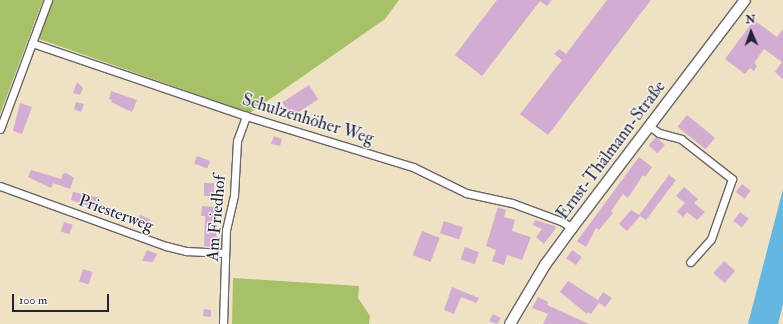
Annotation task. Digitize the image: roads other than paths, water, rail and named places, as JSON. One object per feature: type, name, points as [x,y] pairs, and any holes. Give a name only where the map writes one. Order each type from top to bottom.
[{"type":"main road","name":"Ernst-Thälmann-Straße","points":[[510,324],[545,265],[745,0]]},
{"type":"street","points":[[0,129],[48,0]]},
{"type":"street","name":"Schulzenhöher Weg","points":[[32,43],[246,116],[413,168],[466,193],[512,203],[563,222],[572,228]]},
{"type":"street","name":"Am Friedhof","points":[[223,324],[226,230],[234,195],[237,141],[246,116]]},
{"type":"street","points":[[649,126],[659,133],[681,139],[732,179],[711,239],[690,262]]},
{"type":"street","name":"Priesterweg","points":[[0,186],[166,246],[186,251],[225,253]]},
{"type":"water","points":[[783,189],[783,304],[778,324],[748,324]]}]
